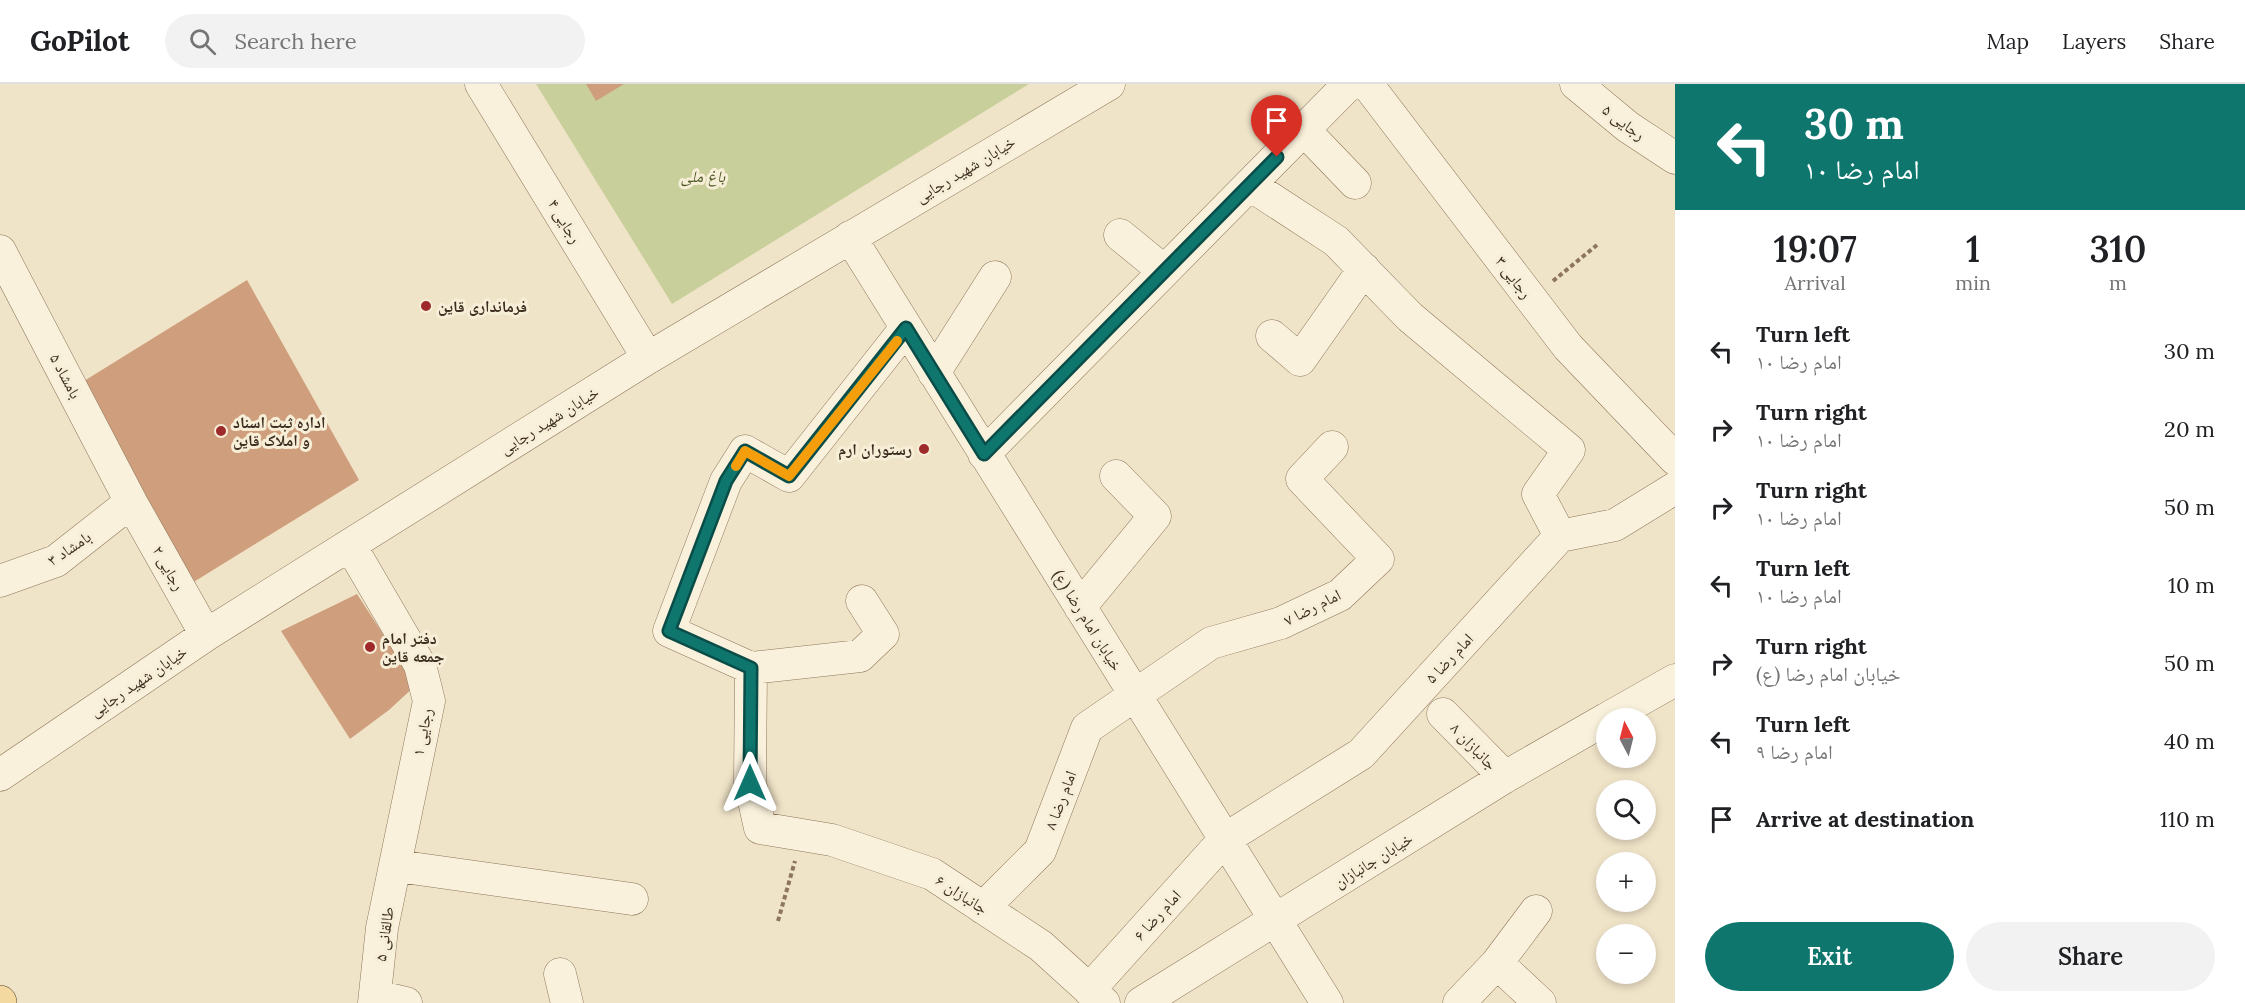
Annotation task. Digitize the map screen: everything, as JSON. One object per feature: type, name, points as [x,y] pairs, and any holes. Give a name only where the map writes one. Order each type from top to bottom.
[{"type":"street","name":"رجایی ۴","points":[[481,84],[648,358]]},
{"type":"street","name":"خیابان شهید رجایی","points":[[0,775],[206,635],[648,358],[1109,84]]},
{"type":"street","points":[[984,454],[1349,84]]},
{"type":"street","name":"رجایی ۳","points":[[1367,84],[1568,347],[1675,459]]},
{"type":"street","name":"رجایی ۵","points":[[1576,84],[1628,127],[1675,158]]},
{"type":"street","points":[[1304,130],[1355,183]]},
{"type":"street","points":[[1250,185],[1336,241],[1410,317],[1569,450],[1539,494],[1560,536],[1615,525],[1675,488]]},
{"type":"street","points":[[1120,235],[1164,271]]},
{"type":"street","name":"خیابان امام رضا (ع)","points":[[850,237],[1327,1003]]},
{"type":"street","name":"بامشاد ۵","points":[[0,251],[131,502]]},
{"type":"street","points":[[1272,336],[1300,360],[1364,269]]},
{"type":"street","points":[[934,373],[995,277]]},
{"type":"street","points":[[862,601],[883,634],[860,656],[751,668],[669,631],[726,481],[745,451],[789,476],[906,328]]},
{"type":"street","name":"امام رضا ۷","points":[[1135,695],[1211,643],[1281,624],[1340,595],[1378,559],[1302,479],[1332,447]]},
{"type":"street","points":[[1080,607],[1155,516],[1116,476]]},
{"type":"street","name":"بامشاد ۳","points":[[0,581],[56,561],[131,502]]},
{"type":"street","name":"رجایی ۲","points":[[131,502],[206,635]]},
{"type":"street","name":"امام رضا ۵","points":[[1225,839],[1361,754],[1560,536]]},
{"type":"street","name":"رجایی ۱","points":[[350,545],[420,665],[429,701],[397,866]]},
{"type":"street","name":"جانبازان ۶","points":[[751,668],[750,783],[760,828],[832,840],[932,874],[1041,946],[1096,997]]},
{"type":"street","name":"خیابان جانبازان","points":[[1626,708],[1675,680]]},
{"type":"street","name":"امام رضا ۸","points":[[983,908],[1040,851],[1087,728],[1135,695]]},
{"type":"street","name":"جانبازان ۸","points":[[1443,714],[1505,777]]},
{"type":"street","name":"خیابان جانبازان","points":[[1141,1003],[1505,777],[1596,725]]},
{"type":"street","name":"امام رضا ۶","points":[[1096,997],[1225,839]]},
{"type":"street","points":[[397,866],[632,899]]},
{"type":"street","name":"طالقانی ۵","points":[[385,1001],[382,928],[397,866]]},
{"type":"street","points":[[1459,1003],[1497,963],[1536,911]]},
{"type":"street","points":[[1497,963],[1540,1003]]},
{"type":"path","points":[[1531,299],[1597,245]]},
{"type":"path","points":[[778,921],[803,835]]},
{"type":"green space","name":"باغ ملی","points":[[536,84],[1029,84],[672,304]]},
{"type":"building","points":[[586,84],[624,84],[596,101]]},
{"type":"building","name":"اداره ثبت اسناد و املاک قاین","points":[[247,280],[359,480],[192,583],[84,381]]},
{"type":"building","points":[[357,594],[416,685],[389,710],[350,739],[281,631]]},
{"type":"slow traffic","points":[[736,466],[745,451],[789,476],[897,341]]},
{"type":"place","name":"فرمانداری قاین","points":[[426,306]]},
{"type":"place","name":"اداره ثبت اسناد و املاک قاین","points":[[221,431]]},
{"type":"place","name":"رستوران ارم","points":[[924,449]]},
{"type":"place","name":"دفتر امام جمعه قاین","points":[[370,647]]},
{"type":"route","points":[[750,783],[751,668],[669,631],[726,481],[745,451],[789,476],[906,328],[984,454],[1277,157]]}]
